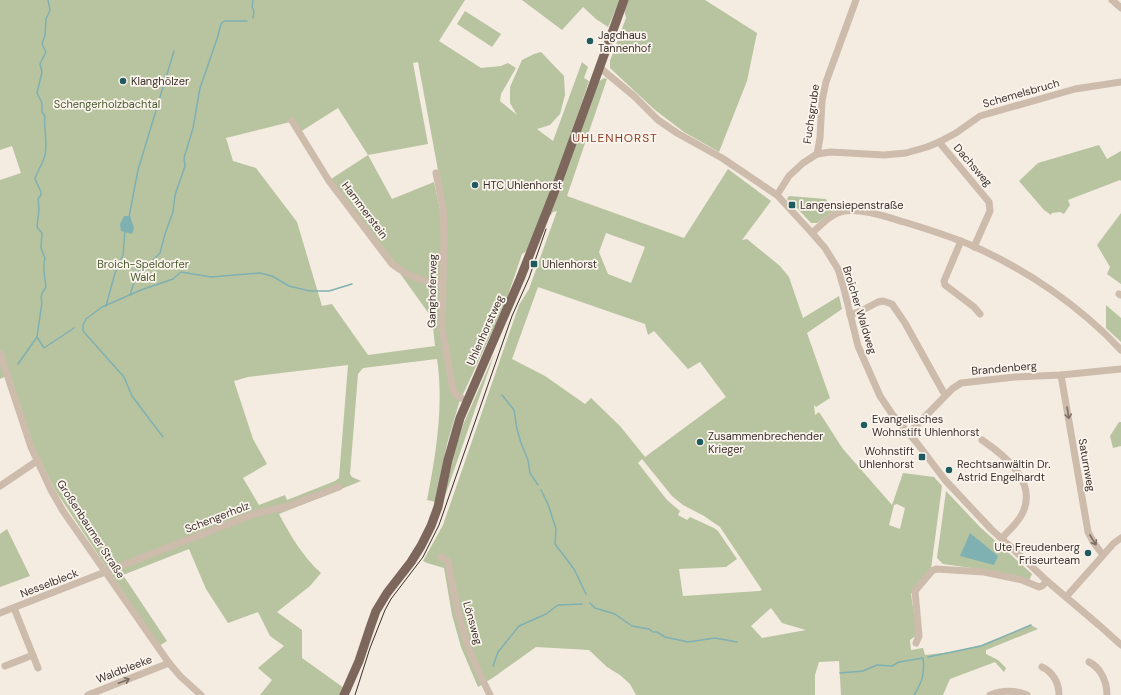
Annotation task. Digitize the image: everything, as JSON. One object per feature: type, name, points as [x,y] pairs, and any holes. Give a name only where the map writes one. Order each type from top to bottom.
[{"type":"main road","name":"Uhlenhorstweg","points":[[351,695],[370,625],[381,603],[412,562],[422,546],[431,526],[438,507],[452,444],[467,401],[520,279],[554,193],[624,0]]},
{"type":"main road","name":"Uhlenhorstweg","points":[[344,695],[359,661]]},
{"type":"street","name":"Fuchsgrube","points":[[777,196],[789,176],[803,163],[817,154],[820,138],[822,101],[826,82],[856,0]]},
{"type":"street","points":[[1112,0],[1121,8]]},
{"type":"street","name":"Broicher Waldweg","points":[[599,66],[634,96],[658,120],[677,133],[722,158],[777,196],[812,233],[825,248],[838,269],[858,346],[874,384],[892,414],[909,432],[952,488],[1047,581],[1121,645]]},
{"type":"street","name":"Schemelsbruch","points":[[817,154],[831,152],[884,155],[906,153],[939,142],[956,133],[980,116],[1075,89],[1121,82]]},
{"type":"street","name":"Hammerstein","points":[[292,121],[329,180],[392,264],[415,279],[442,284]]},
{"type":"street","name":"Dachsweg","points":[[939,142],[989,202],[990,211],[974,247]]},
{"type":"street","name":"Ganghoferweg","points":[[436,173],[443,207],[443,335],[453,390],[456,395],[467,401]]},
{"type":"street","points":[[812,233],[842,211],[859,210],[896,219],[961,241],[1036,281],[1068,302],[1103,331],[1121,350]]},
{"type":"street","points":[[961,241],[944,281],[945,285],[974,307],[980,314]]},
{"type":"street","points":[[850,315],[878,302],[892,304],[905,323],[945,395]]},
{"type":"street","name":"Großenbaumer Straße","points":[[0,353],[37,461],[63,511],[169,663],[180,676],[201,695]]},
{"type":"street","name":"Brandenberg","points":[[909,432],[955,386],[968,382],[1121,369]]},
{"type":"street","name":"Saturnweg","points":[[1060,375],[1088,532],[1103,555]]},
{"type":"street","points":[[982,440],[996,450],[1018,472],[1024,483],[1026,496],[1024,511],[1002,538]]},
{"type":"street","points":[[0,486],[37,461]]},
{"type":"street","name":"Schengerholz","points":[[106,573],[254,514],[289,506],[338,487]]},
{"type":"street","points":[[1066,597],[1114,543],[1121,538]]},
{"type":"street","name":"Lönsweg","points":[[441,557],[448,561],[454,593],[465,636],[473,660],[490,695]]},
{"type":"street","points":[[916,643],[919,636],[915,591],[932,571],[936,569],[984,572],[1022,580],[1039,587],[1047,581]]},
{"type":"street","name":"Nesselbleck","points":[[0,613],[106,573]]},
{"type":"street","points":[[14,608],[38,668]]},
{"type":"street","points":[[5,666],[33,655]]},
{"type":"street","points":[[1089,662],[1096,666],[1102,676],[1107,689],[1107,695]]},
{"type":"street","name":"Waldbleeke","points":[[88,695],[169,663]]},
{"type":"street","points":[[1042,667],[1049,670],[1055,680],[1059,695]]},
{"type":"street","points":[[990,695],[1007,691],[1015,691],[1026,695]]},
{"type":"green space","name":"Broich-Speldorfer Wald","points":[[0,0],[465,0],[439,41],[481,68],[501,66],[508,63],[516,68],[501,94],[500,101],[517,115],[510,103],[510,87],[522,60],[541,52],[564,76],[565,95],[560,114],[550,125],[537,129],[553,141],[582,62],[588,67],[584,78],[589,81],[564,155],[528,250],[522,254],[505,304],[459,403],[447,444],[436,502],[427,500],[438,430],[440,394],[437,359],[363,368],[358,374],[350,474],[352,477],[361,481],[279,514],[297,545],[314,567],[321,573],[310,586],[277,612],[302,630],[302,658],[344,688],[341,695],[260,695],[272,680],[258,668],[284,646],[270,636],[258,612],[228,623],[206,589],[189,549],[123,575],[167,641],[159,646],[55,490],[33,445],[10,374],[0,379],[0,180],[21,173],[12,146],[0,150]],"holes":[[[418,62],[445,208],[441,214],[434,182],[392,199],[368,155],[428,144],[413,63]],[[338,108],[368,155],[331,179],[396,264],[399,272],[432,318],[435,346],[368,355],[332,304],[322,306],[297,222],[256,168],[233,161],[226,138],[294,121],[300,132]],[[348,365],[339,478],[335,481],[287,500],[285,495],[259,505],[243,478],[267,464],[253,439],[234,381],[248,377]]]},
{"type":"green space","points":[[522,0],[620,0],[608,27],[596,19],[583,7],[562,30]]},
{"type":"green space","points":[[628,0],[705,0],[757,33],[747,81],[719,152],[684,132],[655,110],[610,68],[610,61],[626,18],[624,10]]},
{"type":"green space","points":[[465,11],[501,34],[492,47],[457,24]]},
{"type":"green space","points":[[604,78],[607,79],[567,196],[684,238],[728,169],[771,201],[742,240],[747,239],[780,266],[789,277],[803,318],[839,296],[842,309],[807,333],[830,398],[816,407],[814,405],[815,415],[819,412],[843,449],[892,505],[903,473],[934,477],[942,486],[931,569],[911,594],[917,635],[910,640],[911,650],[923,648],[925,655],[951,652],[981,645],[1031,625],[1038,629],[986,650],[986,654],[998,660],[1006,668],[1004,672],[995,662],[950,679],[943,695],[841,695],[839,661],[819,662],[815,675],[815,695],[636,695],[630,684],[620,675],[607,667],[589,650],[536,647],[478,687],[461,647],[452,615],[444,568],[423,561],[443,525],[519,305],[529,289],[557,211],[553,212],[546,221],[598,82]],"holes":[[[606,233],[645,247],[631,283],[608,274],[599,252]],[[538,287],[645,324],[648,335],[654,331],[688,369],[700,362],[726,397],[645,457],[620,426],[591,398],[585,404],[545,376],[512,359]],[[642,459],[672,496],[683,505],[704,516],[720,527],[762,590],[683,596],[679,569],[726,567],[737,559],[718,531],[690,517],[687,520],[678,515],[680,511],[667,500],[638,463]],[[897,504],[905,508],[900,529],[889,525],[894,505]],[[771,608],[782,623],[806,630],[762,638],[751,626]]]},
{"type":"green space","points":[[1099,145],[1107,159],[1121,151],[1121,181],[1120,180],[1068,200],[1070,205],[1064,214],[1060,212],[1052,213],[1051,215],[1044,210],[1019,181],[1038,163]]},
{"type":"green space","points":[[789,196],[826,199],[830,206],[835,207],[836,209],[817,223],[811,223],[787,199]]},
{"type":"green space","points":[[1121,213],[1121,284],[1107,274],[1110,267],[1097,245]]},
{"type":"green space","points":[[1106,305],[1121,318],[1121,342],[1106,328]]},
{"type":"green space","points":[[495,352],[443,502],[455,450],[463,425]]},
{"type":"green space","points":[[1119,422],[1121,422],[1121,446],[1113,448],[1110,436]]},
{"type":"green space","points":[[946,491],[980,527],[1032,574],[1029,581],[985,570],[943,564],[937,558]]},
{"type":"green space","points":[[7,529],[30,576],[0,587],[0,534]]},
{"type":"water","points":[[124,216],[130,216],[134,228],[132,234],[121,231],[120,224]]},
{"type":"water","points":[[970,533],[998,556],[994,565],[960,556]]},
{"type":"waterway","points":[[18,364],[37,337],[42,302],[41,296],[46,287],[44,268],[45,258],[41,248],[42,233],[37,227],[39,209],[38,199],[41,192],[35,179],[43,161],[46,148],[45,116],[42,112],[42,103],[37,93],[42,72],[40,64],[46,52],[42,44],[45,35],[46,19],[50,10],[48,0]]},
{"type":"waterway","points":[[253,0],[253,18]]},
{"type":"waterway","points":[[153,260],[160,253],[173,212],[175,195],[185,166],[184,158],[193,128],[200,88],[221,24],[224,21],[247,21]]},
{"type":"waterway","points":[[129,217],[138,170],[174,51]]},
{"type":"waterway","points":[[106,306],[115,273],[123,255],[125,230]]},
{"type":"waterway","points":[[130,295],[137,273],[149,264]]},
{"type":"waterway","points":[[163,437],[132,396],[124,377],[83,331],[83,325],[86,319],[102,307],[141,290],[173,279],[181,272],[211,277],[260,273],[272,276],[289,286],[310,291],[329,291],[352,284]]},
{"type":"waterway","points":[[37,337],[44,348],[74,328]]},
{"type":"waterway","points":[[502,395],[514,410],[517,429],[528,460],[530,473],[538,485]]},
{"type":"waterway","points":[[541,490],[548,504],[556,529],[555,544],[574,569],[586,594]]},
{"type":"waterway","points":[[590,603],[595,608],[615,614],[632,626],[649,629],[665,637],[688,642],[715,638],[737,642]]},
{"type":"waterway","points":[[493,666],[498,652],[519,626],[546,614],[558,605],[582,604]]},
{"type":"waterway","points":[[928,657],[981,646],[1031,625]]},
{"type":"waterway","points":[[840,673],[863,671],[877,665],[892,666],[899,662],[923,658],[924,669],[922,678],[914,695]]},
{"type":"tram line","points":[[355,695],[370,648],[385,610],[391,599],[423,557],[439,525],[512,316],[529,278],[546,229]]},
{"type":"place","name":"Jagdhaus Tannenhof","points":[[590,41]]},
{"type":"place","name":"Klanghölzer","points":[[123,81]]},
{"type":"place","name":"HTC Uhlenhorst","points":[[475,185]]},
{"type":"place","name":"Langensiepenstraße","points":[[792,205]]},
{"type":"place","name":"Uhlenhorst","points":[[534,264]]},
{"type":"place","name":"Evangelisches Wohnstift Uhlenhorst","points":[[864,425]]},
{"type":"place","name":"Zusammenbrechender Krieger","points":[[700,442]]},
{"type":"place","name":"Wohnstift Uhlenhorst","points":[[922,457]]},
{"type":"place","name":"Rechtsanwältin Dr. Astrid Engelhardt","points":[[949,470]]},
{"type":"place","name":"Ute Freudenberg Friseurteam","points":[[1088,553]]},
{"type":"district","name":"UHLENHORST","points":[[615,138]]},
{"type":"park label","name":"Schengerholzbachtal","points":[[107,104]]}]
